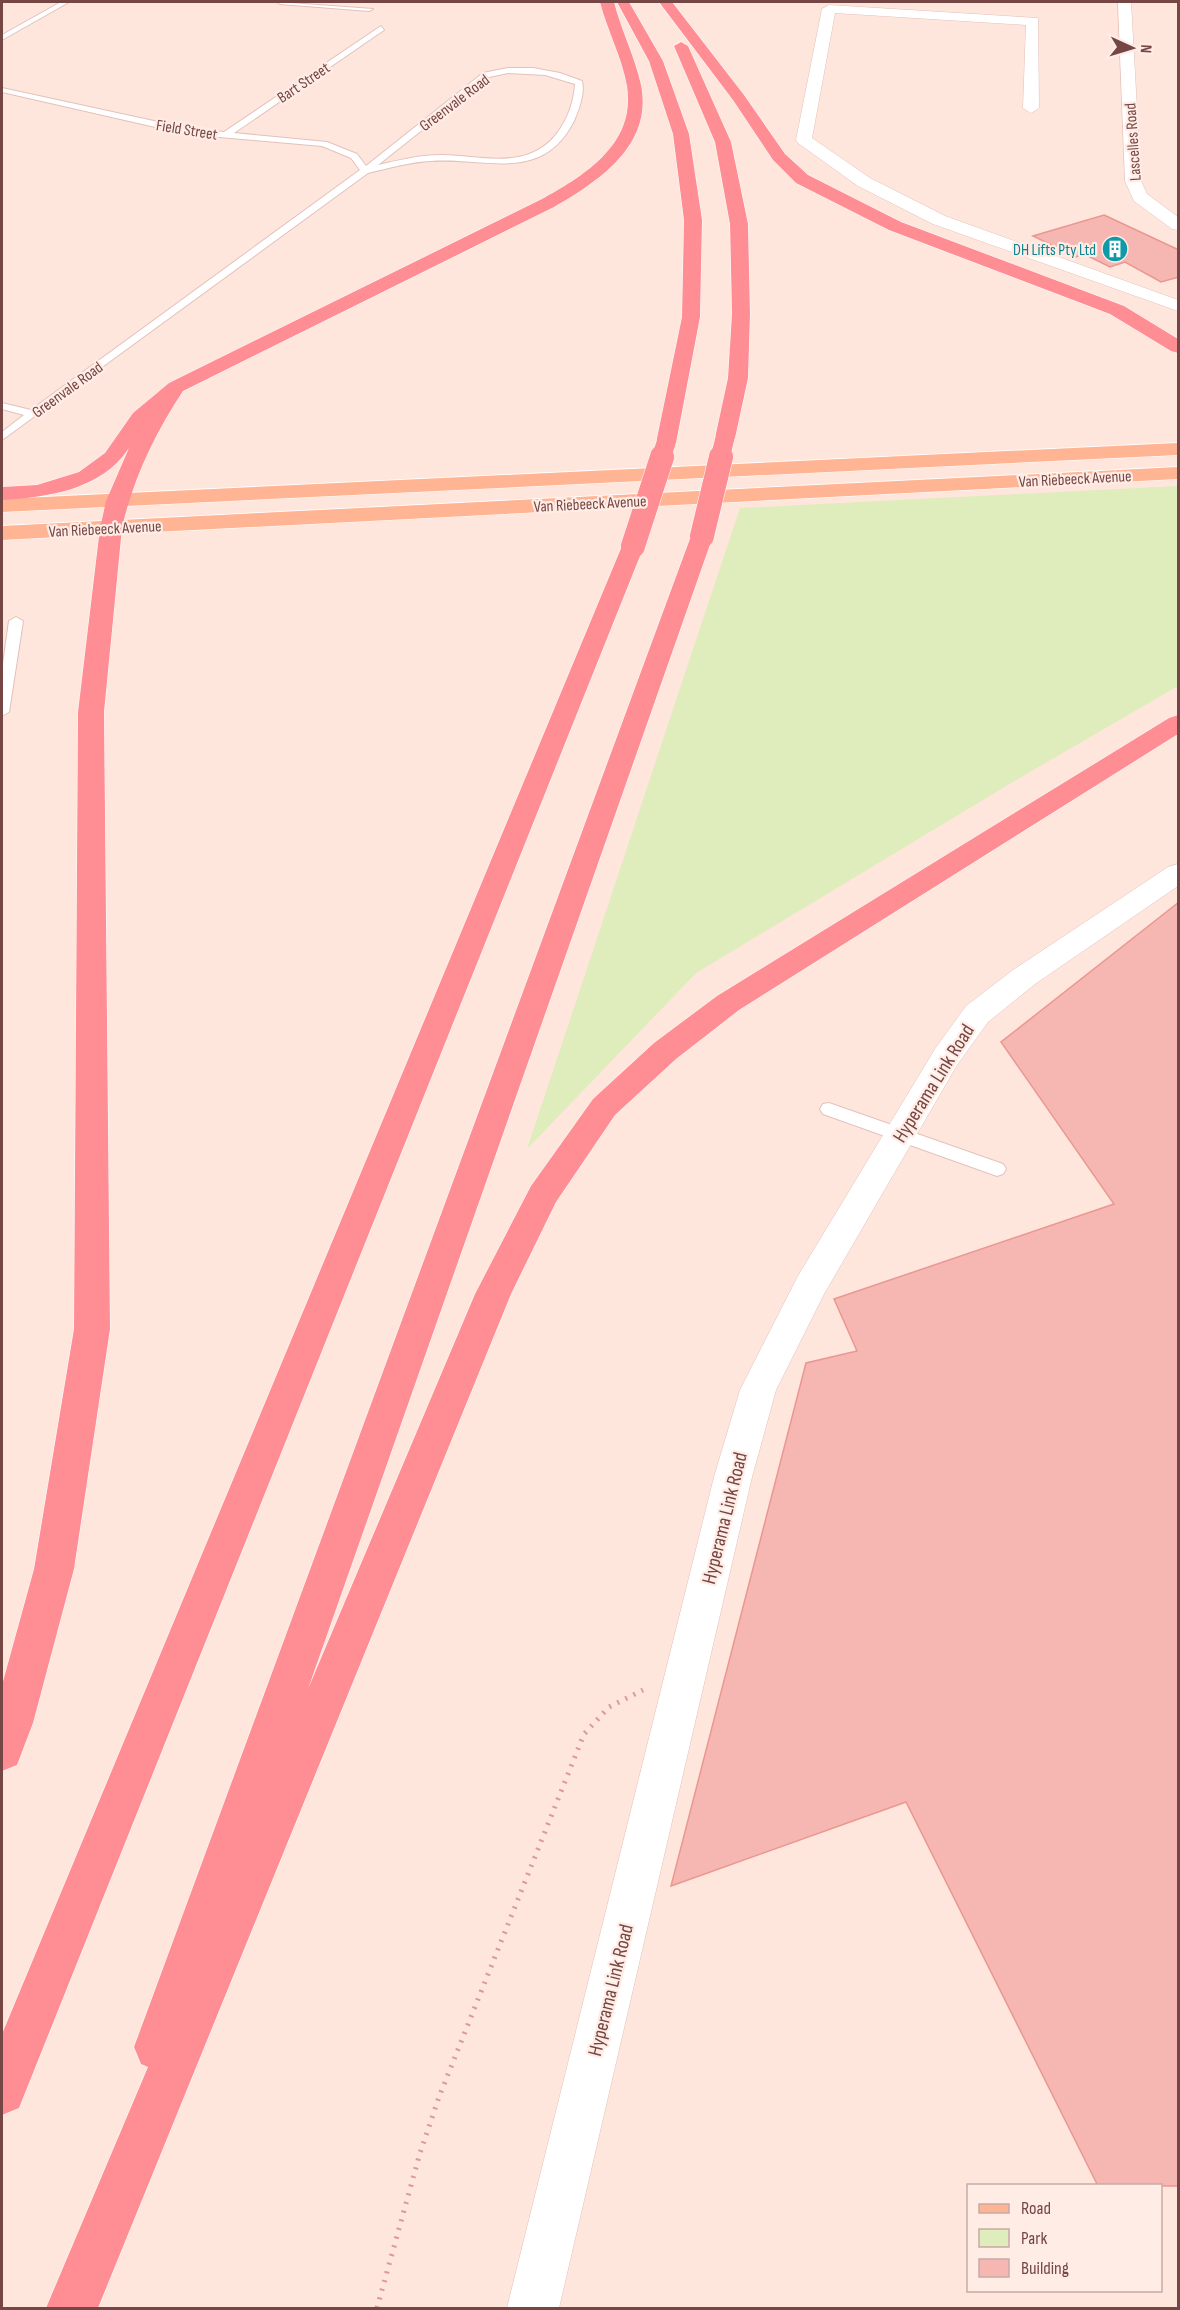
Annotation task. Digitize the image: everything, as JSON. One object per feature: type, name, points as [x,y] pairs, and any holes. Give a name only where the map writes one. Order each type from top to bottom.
[{"type":"highway","points":[[2,494],[38,491],[87,477],[113,457],[140,417],[176,387],[548,203],[574,189],[605,165],[627,140],[637,112],[633,86],[607,2]]},
{"type":"highway","points":[[2,2091],[633,546],[666,443],[690,316],[693,220],[681,134],[656,61],[623,2]]},
{"type":"highway","points":[[64,2308],[702,536],[738,378],[741,314],[739,224],[723,142],[694,69],[658,2]]},
{"type":"highway","points":[[665,2],[739,99],[779,157],[802,179],[895,226],[1117,310],[1179,347]]},
{"type":"highway","points":[[2,1750],[12,1723],[54,1569],[92,1329],[91,712],[114,515],[150,425],[176,387]]},
{"type":"highway","points":[[72,2308],[493,1294],[543,1195],[604,1107],[665,1051],[728,1003],[1179,723]]},
{"type":"main road","name":"Van Riebeeck Avenue","points":[[2,533],[114,515],[1179,449]]},
{"type":"main road","name":"Van Riebeeck Avenue","points":[[2,506],[114,515],[1179,473]]},
{"type":"street","name":"Lascelles Road","points":[[1124,2],[1133,181],[1140,197],[1155,210],[1179,225]]},
{"type":"street","points":[[1031,108],[1033,21],[828,9],[804,140],[864,182],[939,220],[1179,306]]},
{"type":"street","points":[[914,196],[1030,244],[1179,296]]},
{"type":"street","points":[[1155,210],[1179,204]]},
{"type":"street","name":"Hyperama Link Road","points":[[533,2308],[733,1477],[758,1390],[810,1286],[946,1057],[977,1014],[1024,977],[1179,873]]},
{"type":"lane","points":[[2,38],[52,4],[65,2]]},
{"type":"lane","points":[[280,2],[369,9]]},
{"type":"lane","name":"Bart Street","points":[[225,135],[381,28]]},
{"type":"lane","name":"Greenvale Road","points":[[2,436],[365,171],[486,75],[499,71],[520,70],[557,76],[579,83],[579,100],[572,116],[561,136],[541,155],[506,163],[416,159],[365,171]]},
{"type":"lane","name":"Field Street","points":[[2,90],[186,131],[324,144],[354,156],[365,171]]},
{"type":"lane","points":[[2,406],[32,414]]},
{"type":"lane","points":[[2,712],[16,621]]},
{"type":"lane","points":[[829,1109],[997,1169]]},
{"type":"path","points":[[377,2308],[420,2153],[439,2097],[547,1821],[584,1734],[609,1707],[635,1692],[686,1675]]},
{"type":"green space","points":[[1178,486],[1178,686],[1016,780],[696,973],[527,1149],[740,508]]},
{"type":"building","name":"DH Lifts Pty Ltd","points":[[1104,215],[1179,250],[1179,277],[1161,282],[1125,262],[1110,267],[1084,254],[1076,257],[1033,236]]},
{"type":"building","points":[[1179,902],[1179,2186],[1097,2184],[906,1802],[671,1886],[806,1363],[857,1351],[834,1299],[1114,1204],[1001,1042]]},
{"type":"place","name":"DH Lifts Pty Ltd","points":[[1115,249]]}]
